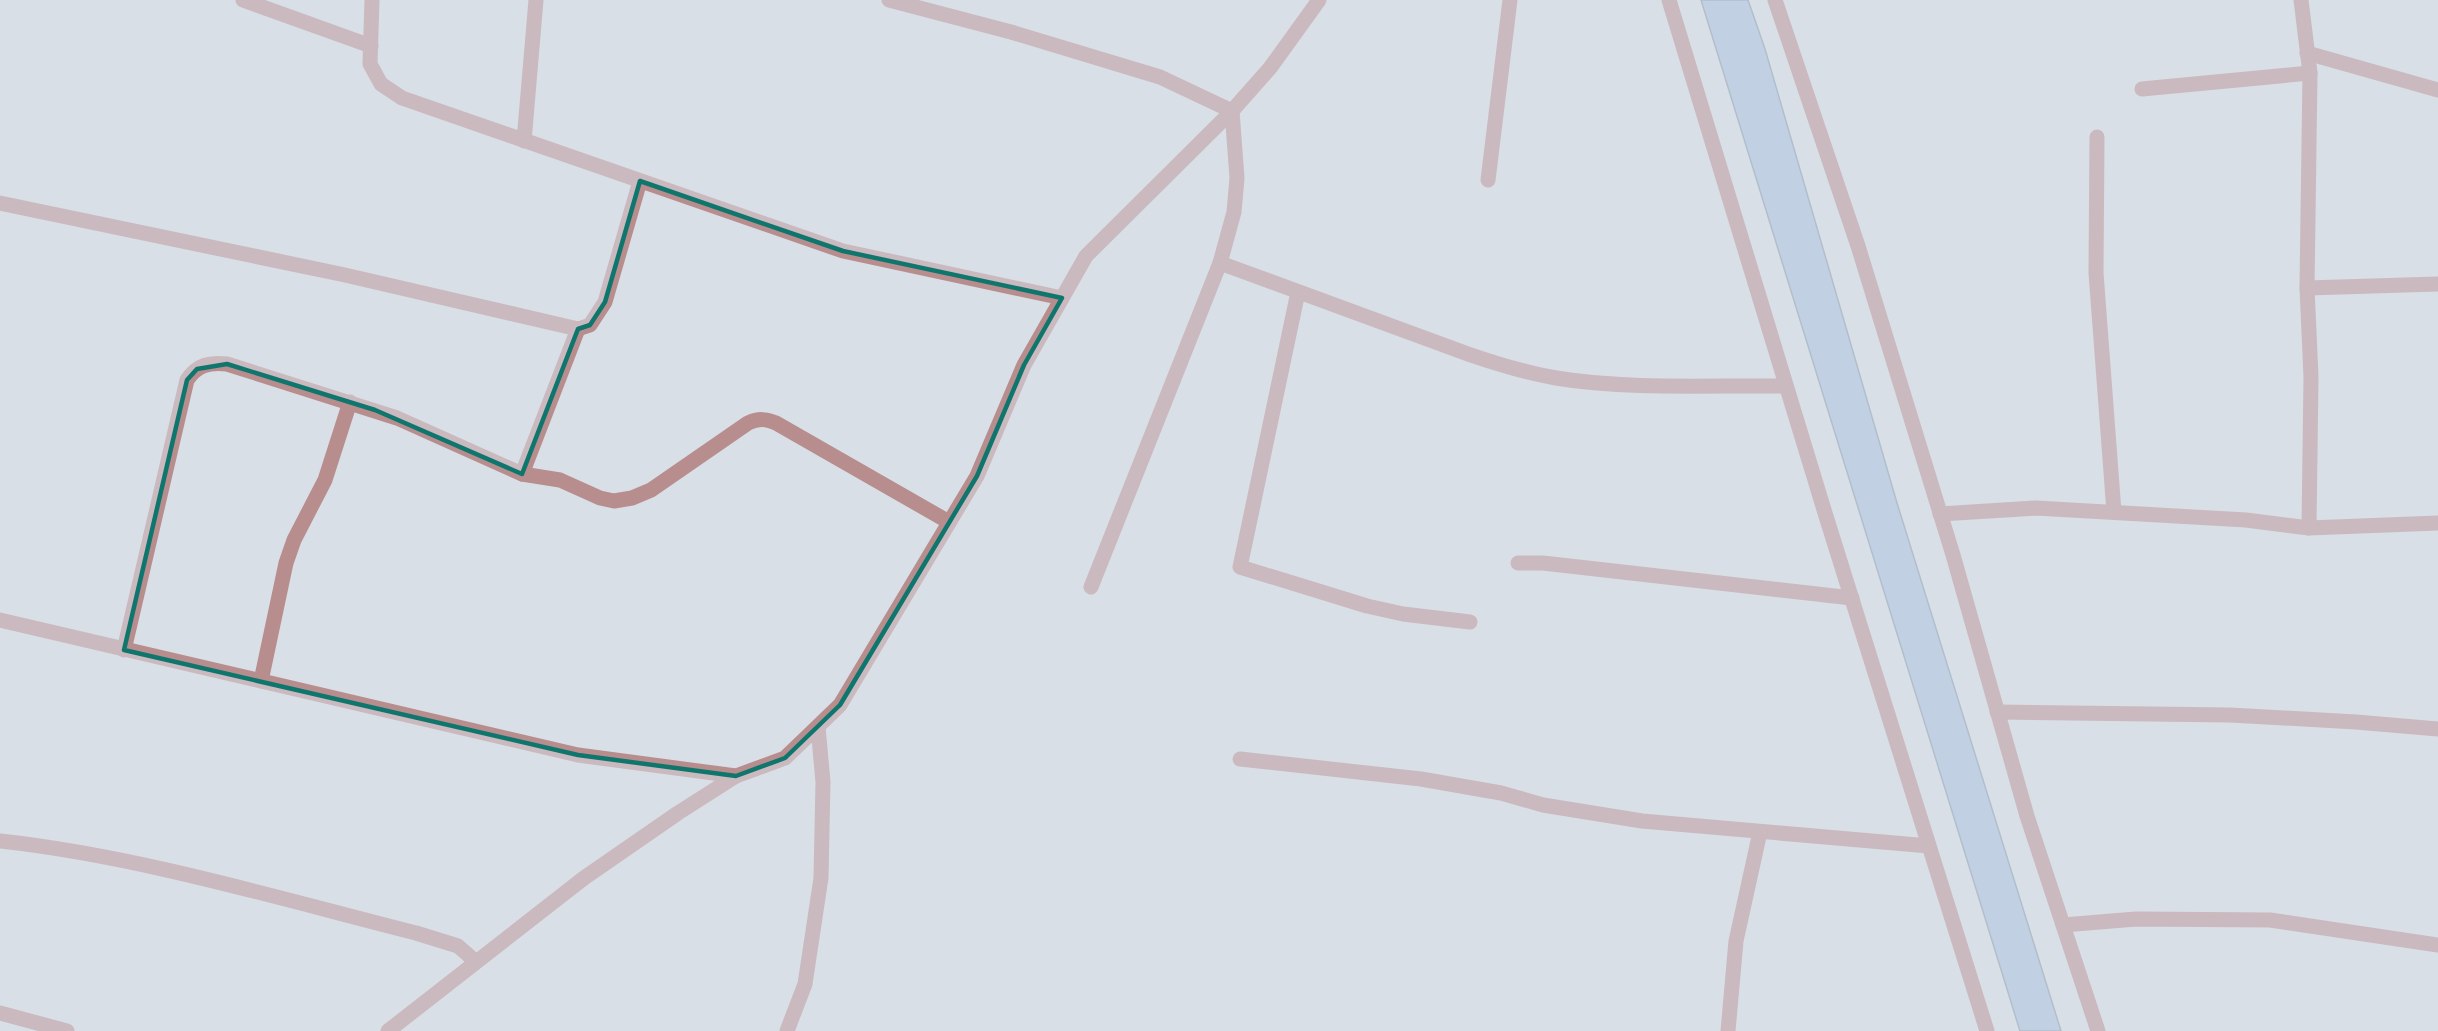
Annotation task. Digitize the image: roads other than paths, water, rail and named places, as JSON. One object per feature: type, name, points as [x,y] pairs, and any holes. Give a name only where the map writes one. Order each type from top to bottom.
[{"type":"street","points":[[243,0],[371,46]]},
{"type":"street","points":[[372,0],[370,64],[381,84],[402,98],[843,251],[1062,298]]},
{"type":"street","points":[[524,141],[536,0]]},
{"type":"street","points":[[889,0],[1011,32],[1160,77],[1233,111]]},
{"type":"street","points":[[388,1031],[584,878],[678,813],[736,776],[784,758],[840,705],[977,476],[1024,365],[1086,256],[1233,111],[1270,68],[1319,0]]},
{"type":"street","points":[[1488,180],[1510,0]]},
{"type":"street","points":[[1669,0],[1786,386],[1987,1031]]},
{"type":"street","points":[[1775,0],[1858,246],[1940,514],[2027,816],[2098,1031]]},
{"type":"street","points":[[2301,0],[2310,73],[2307,288],[2311,377],[2309,528]]},
{"type":"street","points":[[2307,53],[2438,90]]},
{"type":"street","points":[[2142,89],[2310,73]]},
{"type":"street","points":[[1091,587],[1220,263],[1234,212],[1236,189],[1233,111]]},
{"type":"street","points":[[2097,137],[2097,273],[2114,512]]},
{"type":"street","points":[[0,203],[333,273],[578,329],[590,325],[605,302],[640,181]]},
{"type":"street","points":[[1220,263],[1468,354],[1557,378],[1623,383],[1786,386]]},
{"type":"street","points":[[2307,288],[2438,284]]},
{"type":"street","points":[[1298,292],[1240,567],[1367,606],[1403,614],[1470,621]]},
{"type":"street","points":[[522,474],[578,329]]},
{"type":"street","points":[[124,650],[187,380],[207,364],[227,364],[398,418],[522,474],[560,480],[600,498],[614,501],[632,498],[651,490],[748,423],[756,419],[766,419],[949,522]]},
{"type":"street","points":[[261,681],[286,563],[294,540],[326,480],[350,402]]},
{"type":"street","points":[[1940,514],[2036,508],[2246,520],[2309,528],[2438,523]]},
{"type":"street","points":[[1518,564],[1543,563],[1852,598]]},
{"type":"street","points":[[0,620],[578,755],[736,776]]},
{"type":"street","points":[[1997,712],[2230,715],[2438,729]]},
{"type":"street","points":[[787,1031],[805,984],[821,878],[823,782],[818,727]]},
{"type":"street","points":[[1240,759],[1421,779],[1501,793],[1543,805],[1642,821],[1929,846]]},
{"type":"street","points":[[1728,1031],[1736,942],[1760,831]]},
{"type":"street","points":[[0,841],[29,844],[161,870],[416,933],[458,946],[476,962]]},
{"type":"street","points":[[2063,925],[2136,918],[2270,920],[2438,945]]},
{"type":"street","points":[[0,1013],[67,1031]]},
{"type":"water","points":[[1701,0],[1748,0],[1765,49],[1897,503],[2061,1031],[2020,1031]]}]
